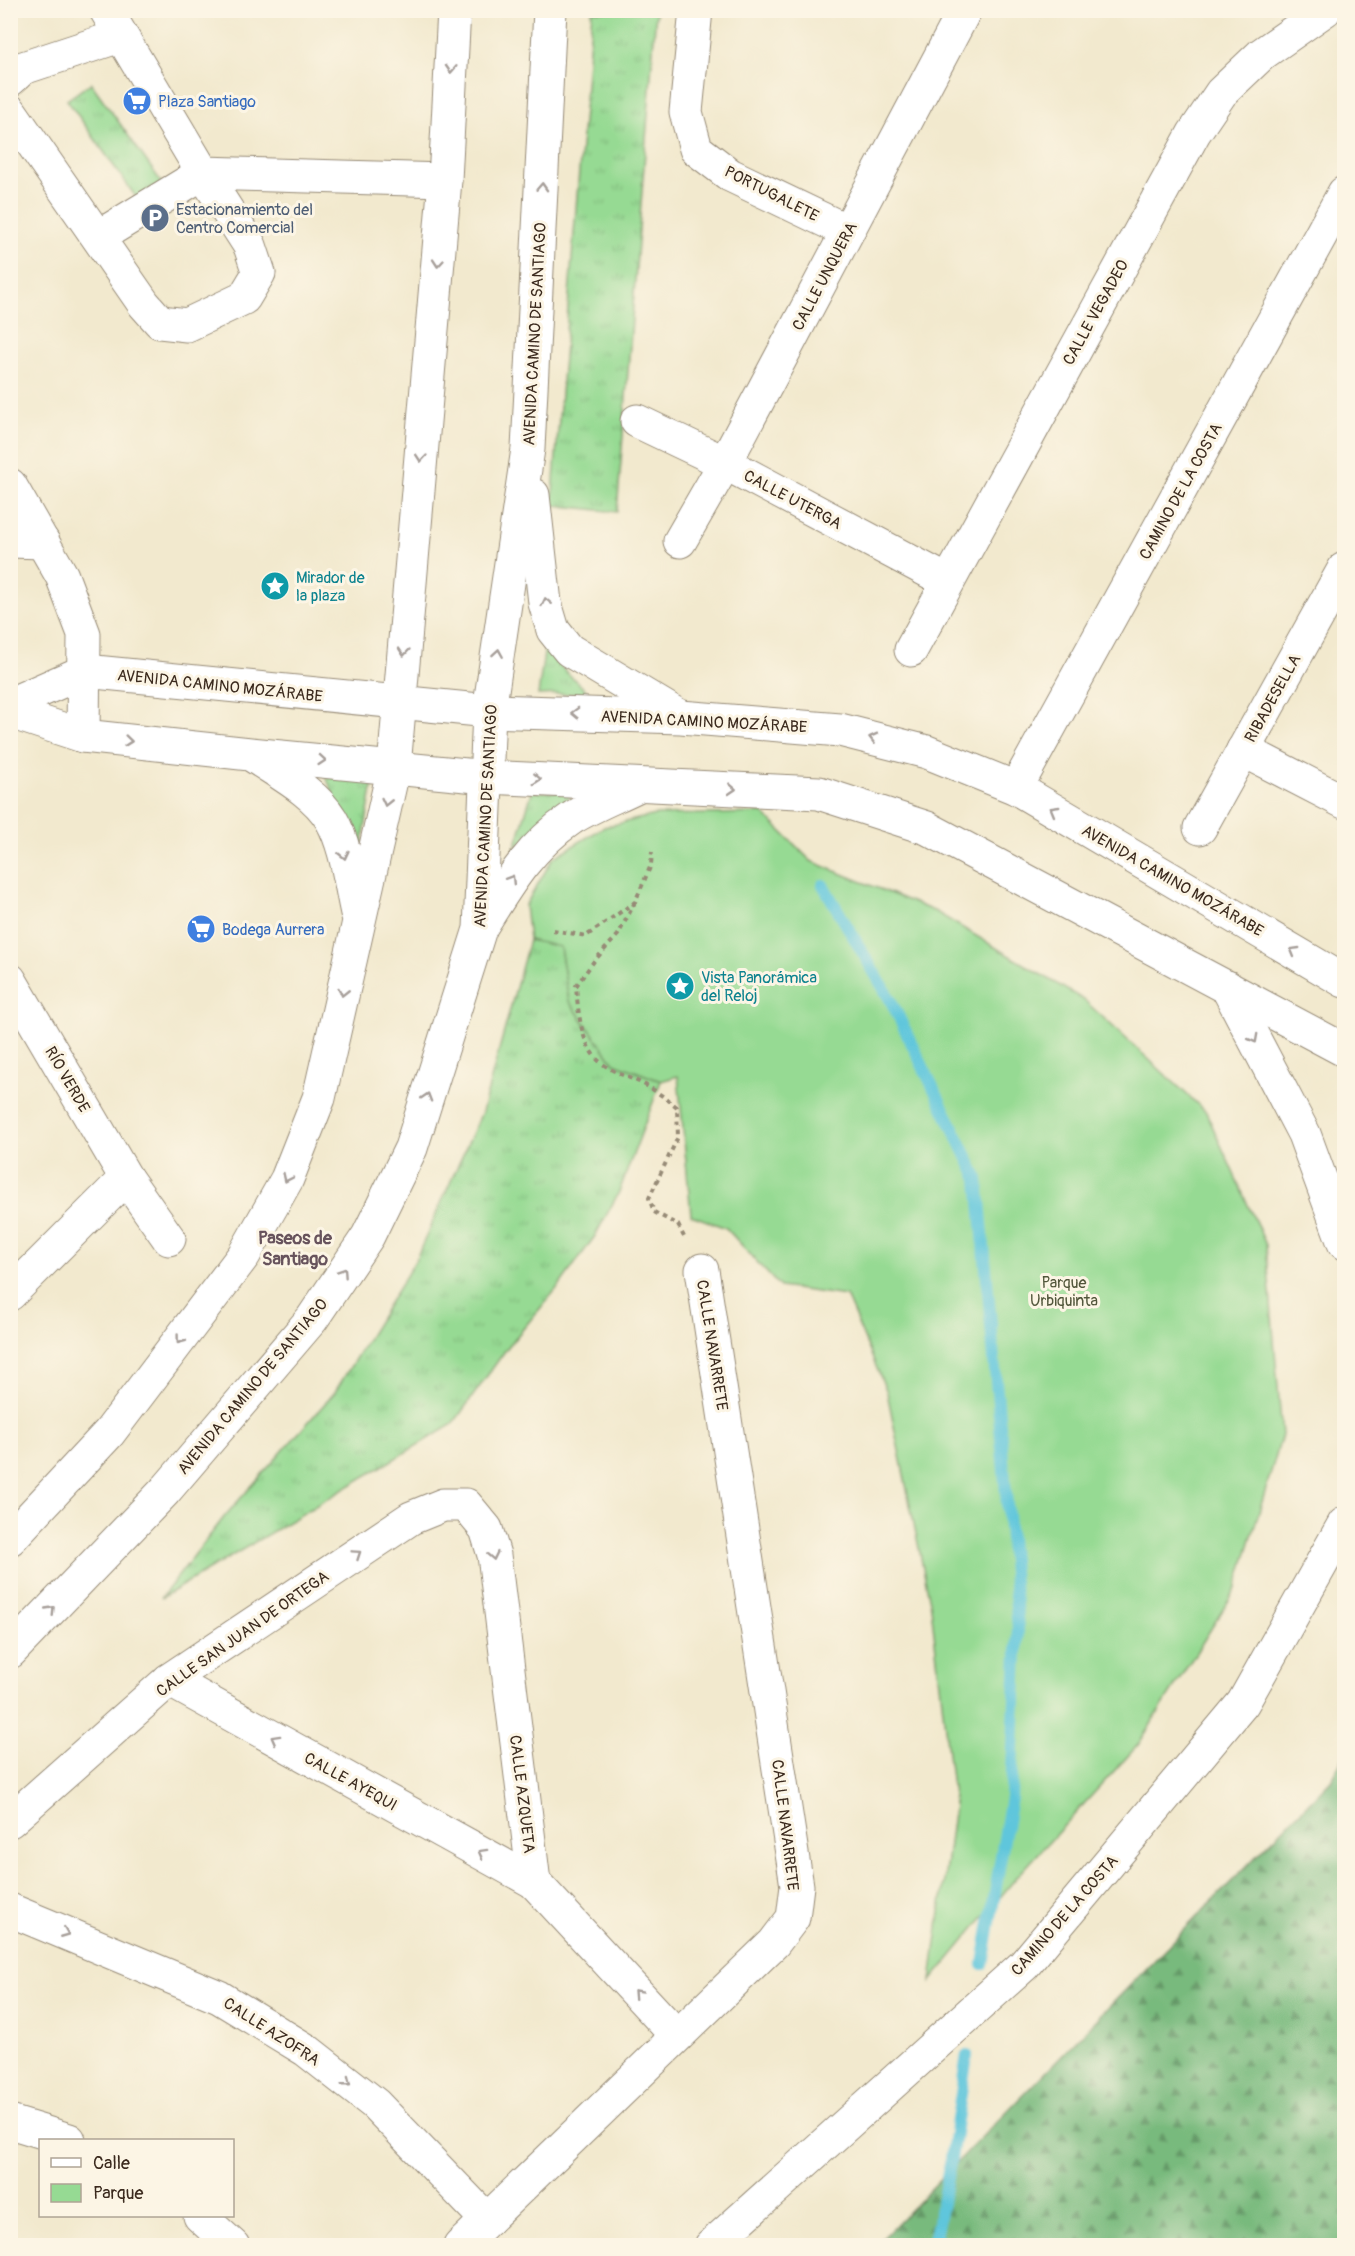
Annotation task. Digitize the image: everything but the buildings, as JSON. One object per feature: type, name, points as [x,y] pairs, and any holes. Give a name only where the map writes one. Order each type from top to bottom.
[{"type":"street","points":[[10,1539],[109,1433],[244,1255],[287,1179],[319,1098],[394,767],[445,180],[454,10]]},
{"type":"street","name":"AVENIDA CAMINO DE SANTIAGO","points":[[10,1652],[173,1482],[312,1319],[368,1236],[411,1148],[480,929],[489,711],[528,449],[550,10]]},
{"type":"street","name":"PORTUGALETE","points":[[696,10],[686,112],[696,149],[730,175],[847,231]]},
{"type":"street","name":"CALLE UNQUERA","points":[[680,541],[725,463],[965,10]]},
{"type":"street","name":"CALLE VEGADEO","points":[[910,650],[1194,133],[1221,93],[1262,54],[1325,10]]},
{"type":"street","points":[[10,80],[22,68],[113,23],[203,173],[250,246],[259,273],[244,298],[187,325],[160,322],[144,304],[10,111]]},
{"type":"street","points":[[98,237],[203,173],[445,180]]},
{"type":"street","name":"CAMINO DE LA COSTA","points":[[1016,788],[1344,194]]},
{"type":"street","name":"CALLE UTERGA","points":[[637,421],[725,463],[947,580]]},
{"type":"street","points":[[528,449],[545,603],[554,630],[569,650],[681,717]]},
{"type":"street","points":[[10,485],[62,576],[84,634],[82,736]]},
{"type":"street","points":[[10,542],[43,542]]},
{"type":"street","name":"RIBADESELLA","points":[[1200,828],[1344,569]]},
{"type":"street","name":"AVENIDA CAMINO MOZÁRABE","points":[[10,704],[85,671],[489,711],[681,717],[840,729],[927,752],[1016,788],[1344,981]]},
{"type":"street","points":[[10,712],[82,736],[250,754],[486,777],[819,794],[927,828],[1344,1050]]},
{"type":"street","points":[[1243,750],[1344,802]]},
{"type":"street","points":[[250,754],[310,795],[330,819],[342,845],[359,922]]},
{"type":"street","points":[[480,929],[520,866],[548,837],[573,817],[641,784]]},
{"type":"street","name":"RÍO VERDE","points":[[10,980],[126,1178],[169,1239]]},
{"type":"street","points":[[1227,987],[1304,1134],[1344,1243]]},
{"type":"street","points":[[10,1294],[126,1178]]},
{"type":"street","name":"CALLE NAVARRETE","points":[[460,2246],[774,1943],[793,1918],[797,1886],[702,1270]]},
{"type":"street","name":"CALLE SAN JUAN DE ORTEGA","points":[[10,1821],[169,1680],[411,1518],[443,1505],[466,1505]]},
{"type":"street","name":"CALLE AZQUETA","points":[[466,1505],[486,1529],[494,1556],[534,1882]]},
{"type":"street","name":"CAMINO DE LA COSTA","points":[[711,2246],[1024,1965],[1243,1703],[1344,1524]]},
{"type":"street","name":"CALLE AYEQUI","points":[[169,1680],[534,1882]]},
{"type":"street","points":[[534,1882],[677,2036]]},
{"type":"street","name":"CALLE AZOFRA","points":[[10,1910],[219,1996],[306,2050],[375,2104],[487,2220]]},
{"type":"street","points":[[10,2121],[66,2139]]},
{"type":"street","points":[[201,2217],[233,2246]]},
{"type":"path","points":[[652,852],[651,865],[618,935],[594,961],[576,986],[578,1006],[584,1036],[596,1058],[625,1077],[649,1087],[677,1107],[678,1137],[648,1198],[654,1212],[678,1226],[702,1270]]},
{"type":"path","points":[[553,930],[586,936],[635,902]]},
{"type":"green space","points":[[592,11],[656,11],[617,512],[552,505]]},
{"type":"green space","points":[[91,83],[162,183],[138,200],[67,100]]},
{"type":"green space","points":[[545,647],[564,670],[589,693],[538,695]]},
{"type":"green space","points":[[326,777],[374,778],[361,851],[347,825]]},
{"type":"green space","points":[[532,792],[575,792],[515,848]]},
{"type":"green space","name":"Parque Urbiquinta","points":[[763,813],[811,861],[936,912],[1084,1000],[1206,1112],[1266,1245],[1282,1435],[1236,1589],[1138,1745],[1016,1878],[931,1981],[954,1805],[931,1607],[887,1392],[846,1296],[780,1287],[726,1228],[691,1215],[678,1076],[661,1081],[614,1063],[569,1001],[560,947],[529,940],[525,906],[553,858],[604,827],[655,815]]},
{"type":"green space","points":[[529,940],[560,946],[569,1001],[614,1063],[661,1081],[619,1192],[595,1236],[559,1286],[507,1348],[453,1424],[161,1598],[225,1516],[335,1392],[415,1261],[482,1112]]},
{"type":"green space","points":[[1344,1755],[1344,2245],[876,2245],[1331,1780]]},
{"type":"waterway","points":[[823,885],[891,1001],[978,1179],[1018,1628],[1011,1797],[983,1964]]},
{"type":"waterway","points":[[933,2246],[951,2159],[967,2055]]},
{"type":"place","name":"Plaza Santiago","points":[[137,101]]},
{"type":"place","name":"Estacionamiento del Centro Comercial","points":[[155,218]]},
{"type":"place","name":"Mirador de la plaza","points":[[275,586]]},
{"type":"place","name":"Bodega Aurrera","points":[[201,929]]},
{"type":"place","name":"Vista Panorámica del Reloj","points":[[680,986]]},
{"type":"district","name":"Paseos de Santiago","points":[[295,1248]]}]
